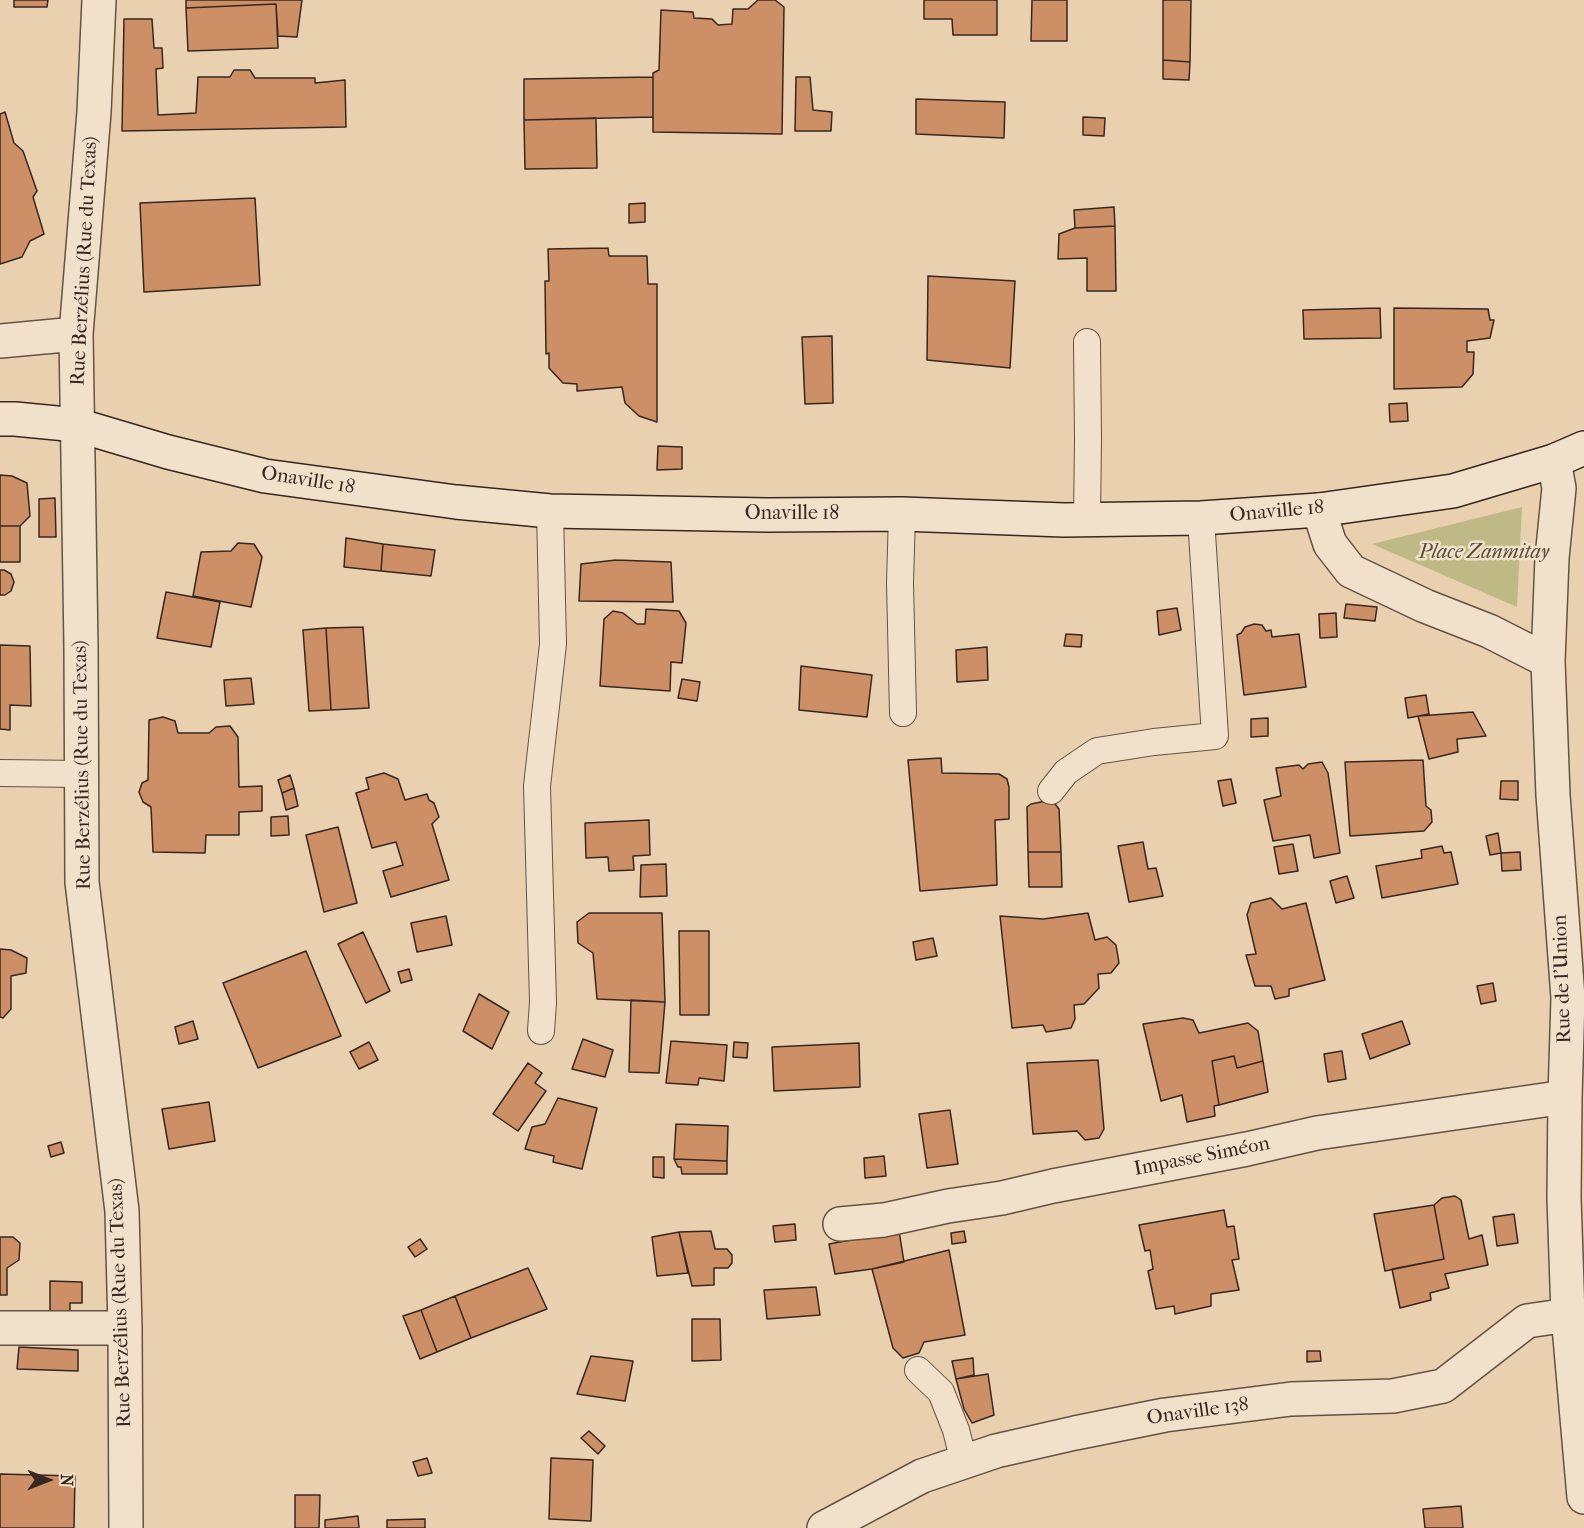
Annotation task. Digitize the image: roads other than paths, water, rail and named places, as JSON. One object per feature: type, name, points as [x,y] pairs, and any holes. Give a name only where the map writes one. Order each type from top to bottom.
[{"type":"street","name":"Rue Berzélius (Rue du Texas)","points":[[99,0],[94,112],[76,334],[82,882],[122,1211],[126,1528]]},
{"type":"street","points":[[0,341],[76,334]]},
{"type":"street","name":"Onaville 18","points":[[0,420],[15,419],[77,425],[168,452],[265,476],[456,502],[550,511],[768,515],[902,514],[1088,520],[1201,519],[1318,510],[1453,491],[1554,461],[1584,447]]},
{"type":"street","name":"Rue de l'Union","points":[[1554,461],[1559,488],[1552,558],[1548,661],[1553,795],[1568,998],[1564,1198],[1568,1315],[1584,1497]]},
{"type":"street","points":[[1318,510],[1330,544],[1351,571],[1425,606],[1489,630],[1548,661]]},
{"type":"street","name":"Impasse Siméon","points":[[840,1224],[884,1220],[1247,1149],[1317,1133],[1565,1097]]},
{"type":"street","name":"Onaville 138","points":[[842,1524],[922,1476],[996,1451],[1165,1415],[1291,1400],[1393,1396],[1443,1386],[1527,1321],[1568,1315]]},
{"type":"street","points":[[0,1328],[125,1328]]},
{"type":"lane","points":[[1087,342],[1088,520]]},
{"type":"lane","points":[[541,1031],[543,1002],[537,786],[553,644],[550,511]]},
{"type":"lane","points":[[902,514],[900,582],[903,713]]},
{"type":"lane","points":[[1051,790],[1066,772],[1097,751],[1215,736],[1201,519]]},
{"type":"lane","points":[[0,773],[81,774]]},
{"type":"lane","points":[[918,1371],[941,1392],[956,1430],[964,1462]]},
{"type":"park label","name":"Place Zanmitay","points":[[1484,553]]}]
